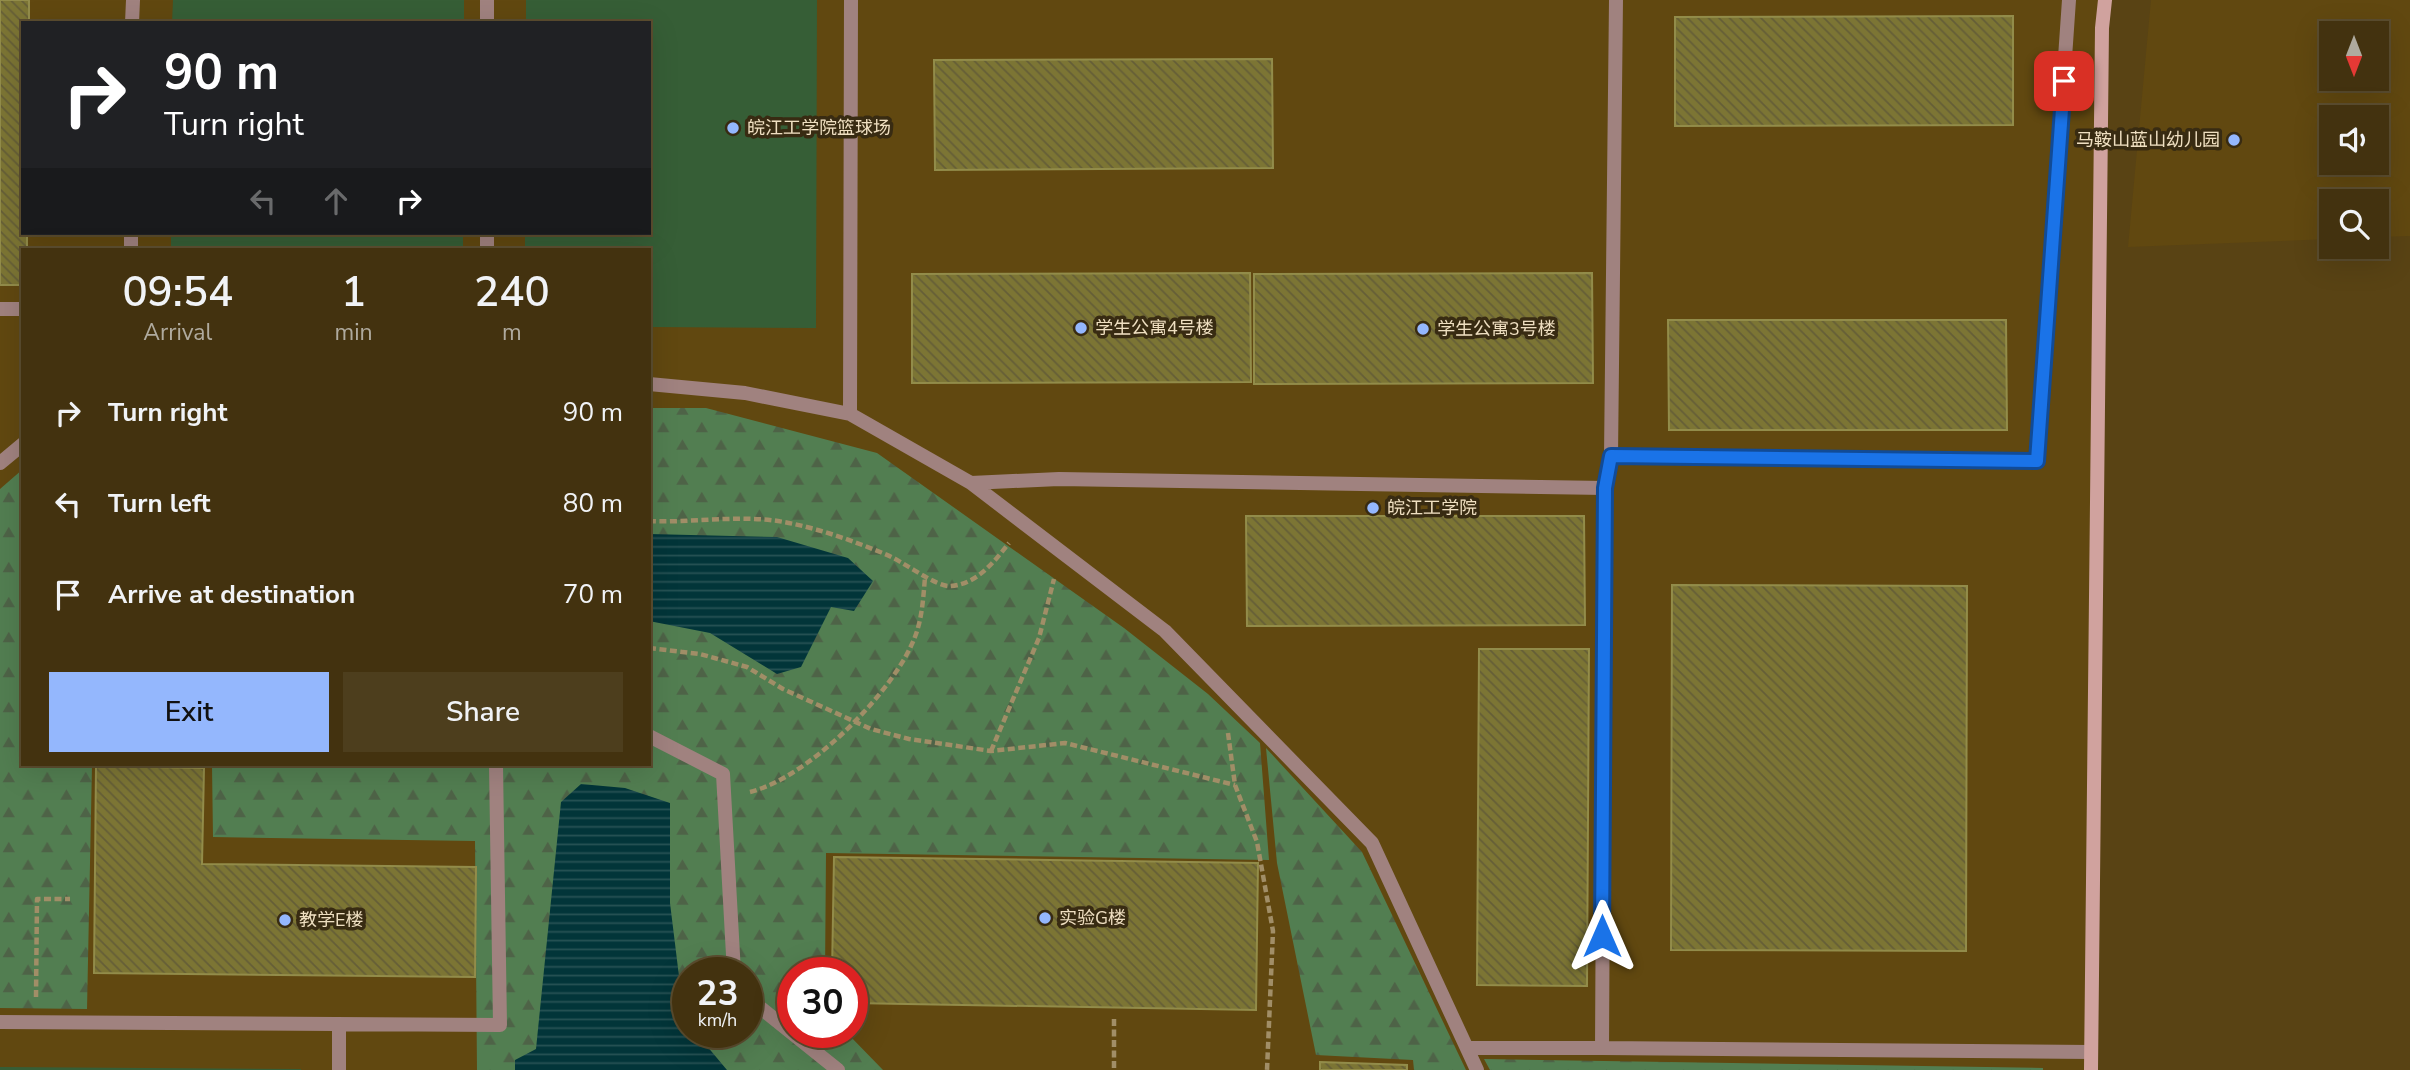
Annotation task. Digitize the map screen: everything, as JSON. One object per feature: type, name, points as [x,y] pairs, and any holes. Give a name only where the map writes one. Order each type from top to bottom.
[{"type":"street","points":[[132,21],[133,0]]},
{"type":"street","points":[[487,0],[487,21]]},
{"type":"street","points":[[850,414],[851,0]]},
{"type":"street","points":[[1602,1048],[1605,488],[1611,456],[1616,0]]},
{"type":"street","points":[[1611,456],[2037,461],[2069,0]]},
{"type":"street","points":[[2091,1070],[2102,28],[2105,0]]},
{"type":"street","points":[[0,309],[21,309]]},
{"type":"street","points":[[651,384],[745,393],[850,414],[971,483],[1165,631],[1372,843],[1477,1070]]},
{"type":"street","points":[[0,463],[21,446]]},
{"type":"street","points":[[971,483],[1059,479],[1605,488]]},
{"type":"street","points":[[651,737],[723,774],[733,957]]},
{"type":"street","points":[[0,1022],[500,1025],[496,766]]},
{"type":"street","points":[[763,1010],[838,1070]]},
{"type":"street","points":[[339,1025],[340,1070]]},
{"type":"street","points":[[1467,1048],[2091,1052]]},
{"type":"path","points":[[651,521],[776,521],[856,542],[908,563],[925,577],[947,587],[965,584],[982,574],[1025,524]]},
{"type":"path","points":[[991,751],[1039,638],[1061,551]]},
{"type":"path","points":[[725,798],[764,788],[811,759],[855,721],[882,692],[912,646],[922,614],[925,577]]},
{"type":"path","points":[[651,648],[700,654],[747,667],[783,690],[855,721],[909,739],[991,751],[1065,743],[1235,785]]},
{"type":"path","points":[[1223,691],[1235,785],[1257,842],[1273,931],[1267,1070]]},
{"type":"path","points":[[36,1023],[37,899],[70,899]]},
{"type":"path","points":[[1114,1019],[1114,1070]]},
{"type":"shaded area","name":"皖江工学院","points":[[0,0],[2105,0],[2091,1070],[0,1070]]},
{"type":"shaded area","name":"马鞍山蓝山幼儿园","points":[[2151,0],[2410,0],[2410,236],[2389,237],[2389,189],[2319,189],[2319,239],[2128,247]]},
{"type":"green space","points":[[173,0],[464,0],[464,21],[172,21]]},
{"type":"green space","name":"皖江工学院篮球场","points":[[526,0],[817,0],[816,328],[651,327],[651,248],[525,248],[525,235],[651,235],[651,21],[526,21]]},
{"type":"green space","points":[[171,235],[463,235],[463,248],[171,248]]},
{"type":"green space","points":[[651,408],[706,408],[877,453],[1124,628],[1208,694],[1260,743],[1269,860],[826,853],[825,957],[777,957],[777,1048],[862,1048],[883,1070],[477,1070],[475,841],[213,837],[212,766],[651,766]]},
{"type":"green space","points":[[21,471],[21,766],[92,766],[87,1009],[0,1008],[0,489]]},
{"type":"green space","points":[[1266,748],[1362,852],[1466,1070],[1414,1070],[1413,1060],[1316,1055],[1277,863]]},
{"type":"green space","points":[[1484,1059],[2043,1068],[2043,1070],[1490,1070]]},
{"type":"green space","points":[[0,1067],[301,1069],[301,1070],[0,1070]]},
{"type":"water","points":[[651,534],[777,537],[848,558],[873,581],[854,611],[831,607],[801,667],[777,674],[710,633],[651,621]]},
{"type":"water","points":[[581,784],[625,788],[670,803],[670,903],[677,957],[672,957],[672,1048],[709,1048],[727,1070],[515,1070],[515,1060],[536,1049],[561,802]]},
{"type":"building","points":[[0,0],[29,0],[29,21],[21,21],[21,235],[27,235],[27,248],[21,248],[21,285],[0,285]]},
{"type":"building","points":[[2013,16],[2013,125],[1675,126],[1675,17]]},
{"type":"building","points":[[1272,59],[1273,168],[935,170],[934,60]]},
{"type":"building","name":"学生公寓4号楼","points":[[1250,273],[1251,382],[912,383],[912,274]]},
{"type":"building","name":"学生公寓3号楼","points":[[1592,273],[1593,383],[1254,384],[1254,274]]},
{"type":"building","points":[[1668,320],[2006,320],[2007,430],[1669,430]]},
{"type":"building","points":[[1246,516],[1584,516],[1585,625],[1247,626]]},
{"type":"building","points":[[1672,585],[1967,586],[1966,951],[1671,950]]},
{"type":"building","points":[[1479,649],[1589,649],[1587,986],[1477,985]]},
{"type":"building","name":"教学E楼","points":[[96,766],[204,768],[202,864],[476,867],[475,977],[94,973]]},
{"type":"building","name":"实验G楼","points":[[834,857],[1258,863],[1256,1010],[868,1003],[868,957],[832,957]]},
{"type":"building","points":[[1320,1062],[1407,1065],[1407,1070],[1320,1070]]},
{"type":"place","name":"皖江工学院篮球场","points":[[733,128]]},
{"type":"place","name":"马鞍山蓝山幼儿园","points":[[2234,140]]},
{"type":"place","name":"学生公寓4号楼","points":[[1081,328]]},
{"type":"place","name":"学生公寓3号楼","points":[[1423,329]]},
{"type":"place","name":"皖江工学院","points":[[1373,508]]},
{"type":"place","name":"实验G楼","points":[[1045,918]]},
{"type":"place","name":"教学E楼","points":[[285,920]]},
{"type":"route","points":[[1602,936],[1605,488],[1611,456],[2037,461],[2064,81]]}]
